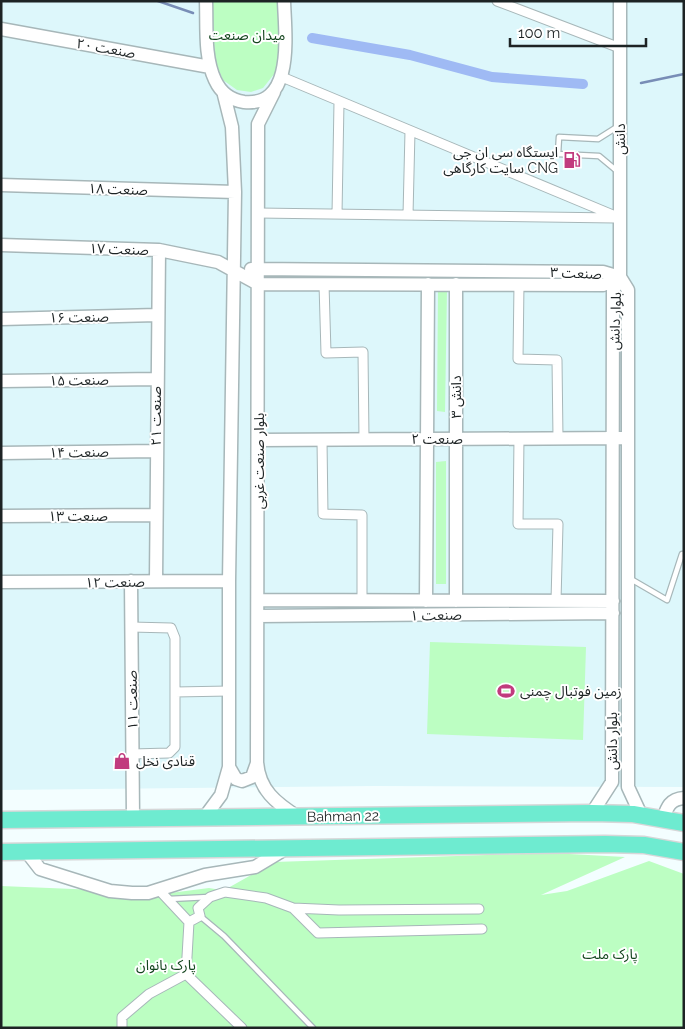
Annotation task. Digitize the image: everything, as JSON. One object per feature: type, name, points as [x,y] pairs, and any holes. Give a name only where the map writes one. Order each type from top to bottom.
[{"type":"highway","name":"Bahman 22","points":[[1,820],[592,813],[641,815],[677,821]]},
{"type":"highway","points":[[1,852],[605,844],[644,845],[684,852]]},
{"type":"street","points":[[206,1],[210,67],[215,81],[224,95],[236,101],[249,102],[261,100],[274,92],[282,77],[285,31],[284,1]]},
{"type":"street","points":[[497,1],[518,5],[620,48]]},
{"type":"street","name":"دانش","points":[[620,1],[620,277]]},
{"type":"street","name":"صنعت ۲۰","points":[[1,29],[210,67]]},
{"type":"street","points":[[282,77],[338,102],[620,218]]},
{"type":"street","name":"بلوار صنعت غربی","points":[[274,92],[258,124],[257,762],[258,775],[266,792],[282,807],[298,816]]},
{"type":"street","name":"بلوار صنعت غربی","points":[[204,818],[221,795],[228,767],[234,192],[232,127],[224,95]]},
{"type":"street","points":[[337,214],[338,102]]},
{"type":"street","points":[[408,215],[410,131]]},
{"type":"street","name":"صنعت ۱۸","points":[[1,185],[234,192]]},
{"type":"street","points":[[258,213],[620,218]]},
{"type":"street","name":"صنعت ۱۷","points":[[1,245],[159,250],[205,258],[258,284]]},
{"type":"street","name":"صنعت ۲۱","points":[[156,581],[156,379],[159,250]]},
{"type":"street","name":"صنعت ۳","points":[[234,271],[258,268],[603,272],[620,277]]},
{"type":"street","name":"صنعت ۳","points":[[258,284],[603,285],[620,277]]},
{"type":"street","name":"بلوار دانش","points":[[592,813],[612,782],[614,578],[613,291],[620,277]]},
{"type":"street","name":"بلوار دانش","points":[[620,277],[628,290],[628,786],[641,815]]},
{"type":"street","points":[[324,284],[326,353],[363,352],[364,439]]},
{"type":"street","name":"دانش ۳","points":[[426,601],[428,284]]},
{"type":"street","name":"دانش ۳","points":[[456,284],[456,601]]},
{"type":"street","points":[[519,284],[518,359],[557,360],[558,438]]},
{"type":"street","name":"صنعت ۱۶","points":[[1,319],[157,315]]},
{"type":"street","name":"صنعت ۱۵","points":[[1,381],[156,379]]},
{"type":"street","points":[[519,438],[518,524],[558,524],[556,601]]},
{"type":"street","name":"صنعت ۲","points":[[259,440],[629,438]]},
{"type":"street","points":[[322,440],[323,514],[362,515],[362,600]]},
{"type":"street","name":"صنعت ۱۴","points":[[1,452],[156,451]]},
{"type":"street","name":"صنعت ۱۳","points":[[1,516],[156,515]]},
{"type":"street","points":[[614,578],[628,578]]},
{"type":"street","name":"صنعت ۱۱","points":[[131,581],[133,818]]},
{"type":"street","name":"صنعت ۱۲","points":[[1,582],[229,581]]},
{"type":"street","name":"صنعت ۱","points":[[258,600],[556,601],[613,607]]},
{"type":"street","name":"صنعت ۱","points":[[258,616],[613,607]]},
{"type":"street","points":[[131,627],[171,628],[174,633],[175,692],[175,747],[173,751],[132,754]]},
{"type":"street","points":[[175,692],[229,691]]},
{"type":"street","points":[[228,767],[236,779],[242,782],[252,777],[257,762]]},
{"type":"street","points":[[677,821],[667,806],[676,798],[684,798]]},
{"type":"street","points":[[26,851],[40,869],[110,891],[164,895],[205,875],[255,867],[286,848]]},
{"type":"street","points":[[189,922],[200,916],[198,908],[210,897],[225,892],[266,898],[293,908],[338,910],[479,909]]},
{"type":"street","points":[[164,895],[189,922],[186,974],[242,1028]]},
{"type":"street","points":[[293,908],[318,932],[482,929]]},
{"type":"street","points":[[122,1028],[122,1017],[149,994],[186,974]]},
{"type":"lane","points":[[620,125],[598,139],[559,137],[558,154],[599,156],[620,174]]},
{"type":"lane","points":[[628,578],[667,600],[682,554],[684,554]]},
{"type":"lane","points":[[164,895],[210,897]]},
{"type":"lane","points":[[200,916],[224,936],[313,1028]]},
{"type":"shaded area","points":[[1,1],[684,1],[684,787],[375,786],[1,790]]},
{"type":"green space","name":"میدان صنعت","points":[[212,1],[281,1],[279,68],[263,88],[251,92],[237,90],[223,80],[215,61]]},
{"type":"green space","points":[[438,289],[447,289],[445,412],[437,411]]},
{"type":"green space","points":[[446,461],[446,584],[436,584],[436,462]]},
{"type":"green space","name":"زمین فوتبال چمنی","points":[[430,642],[586,647],[583,740],[427,734]]},
{"type":"green space","name":"پارک ملت","points":[[551,853],[625,857],[541,895],[567,891],[649,861],[684,874],[684,1028],[1,1028],[1,886],[170,893],[209,888],[264,897],[228,888],[274,862]]},
{"type":"waterway","points":[[158,1],[193,13]]},
{"type":"waterway","points":[[312,38],[410,55],[492,77],[583,84]]},
{"type":"waterway","points":[[641,83],[684,74]]},
{"type":"place","name":"ایستگاه سی ان جی سایت کارگاهی CNG","points":[[572,160]]},
{"type":"place","name":"زمین فوتبال چمنی","points":[[506,691]]},
{"type":"place","name":"قنادی نخل","points":[[122,761]]},
{"type":"park label","name":"پارک بانوان","points":[[166,965]]}]
